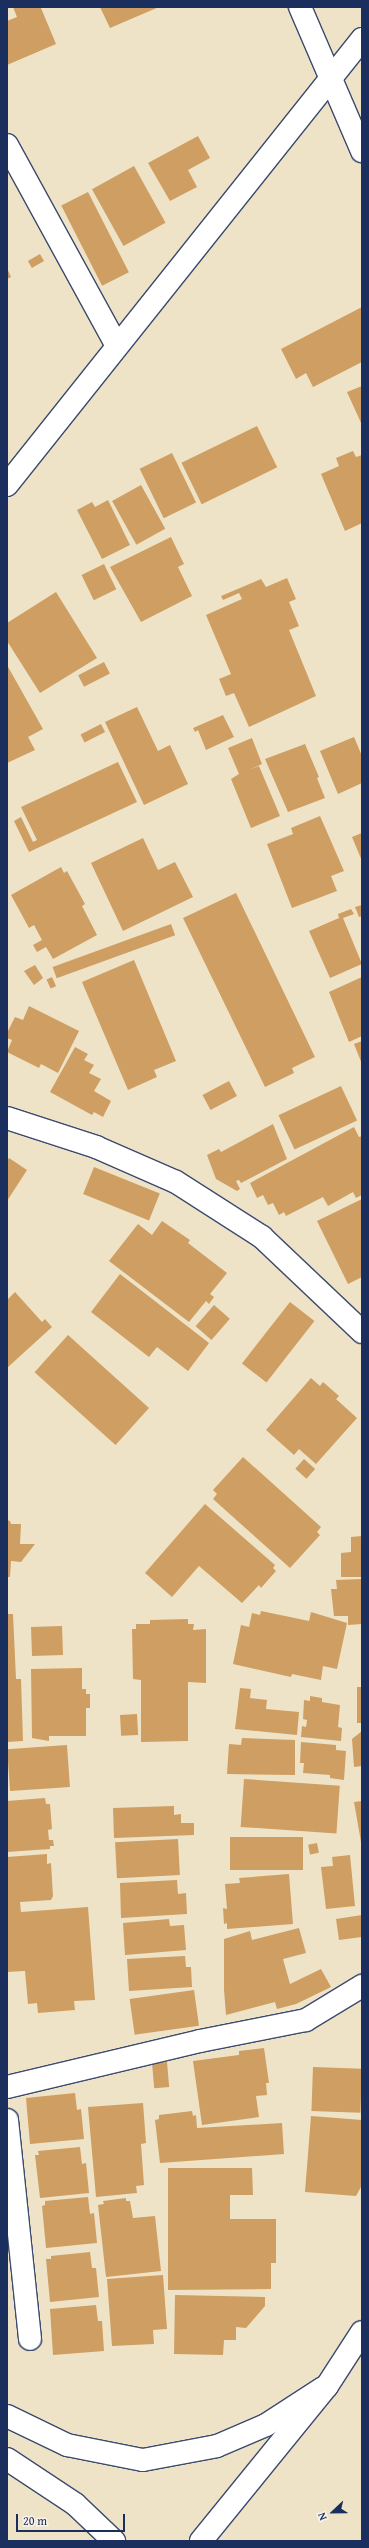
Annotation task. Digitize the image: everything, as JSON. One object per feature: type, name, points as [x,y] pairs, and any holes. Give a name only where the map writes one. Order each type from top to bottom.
[{"type":"street","points":[[300,7],[362,151]]},
{"type":"street","points":[[7,484],[362,39]]},
{"type":"street","points":[[7,145],[117,346]]},
{"type":"street","points":[[7,1118],[96,1146],[176,1182],[262,1237],[362,1332]]},
{"type":"street","points":[[7,2087],[200,2041],[306,2020],[362,1986]]},
{"type":"street","points":[[7,2120],[30,2339]]},
{"type":"street","points":[[201,2541],[327,2386],[362,2332]]},
{"type":"street","points":[[7,2416],[67,2445],[143,2460],[218,2446],[266,2426],[327,2386]]},
{"type":"street","points":[[7,2459],[75,2504],[114,2541]]},
{"type":"building","points":[[13,7],[44,7],[41,8],[56,44],[7,65],[7,21],[17,17]]},
{"type":"building","points":[[100,7],[159,7],[110,28]]},
{"type":"building","points":[[198,136],[210,158],[188,170],[197,187],[170,201],[148,163]]},
{"type":"building","points":[[134,166],[166,223],[124,246],[92,189]]},
{"type":"building","points":[[88,192],[129,272],[102,286],[61,206]]},
{"type":"building","points":[[40,254],[44,261],[32,268],[28,261]]},
{"type":"building","points":[[7,268],[11,277],[7,279]]},
{"type":"building","points":[[362,307],[362,362],[313,387],[306,373],[296,379],[281,349]]},
{"type":"building","points":[[362,386],[362,425],[347,392]]},
{"type":"building","points":[[257,426],[277,467],[202,504],[182,463]]},
{"type":"building","points":[[353,451],[356,457],[362,455],[362,523],[345,531],[321,474],[339,466],[336,458]]},
{"type":"building","points":[[172,453],[196,502],[164,518],[140,469]]},
{"type":"building","points":[[141,485],[165,529],[136,545],[112,501]]},
{"type":"building","points":[[108,500],[130,545],[102,559],[77,510],[92,502],[95,507]]},
{"type":"building","points":[[171,537],[184,564],[178,567],[192,596],[141,622],[110,567]]},
{"type":"building","points":[[104,564],[116,589],[94,600],[82,575]]},
{"type":"building","points":[[287,578],[296,599],[289,602],[299,626],[289,630],[316,696],[249,727],[234,693],[226,696],[219,679],[231,674],[206,615],[242,599],[239,593],[223,600],[221,596],[261,579],[266,587]]},
{"type":"building","points":[[56,592],[97,658],[40,693],[7,641],[7,623]]},
{"type":"building","points":[[104,662],[110,674],[84,687],[78,675]]},
{"type":"building","points":[[7,665],[43,729],[28,737],[35,750],[7,763]]},
{"type":"building","points":[[137,707],[158,751],[170,745],[188,784],[144,805],[105,722]]},
{"type":"building","points":[[223,715],[234,737],[206,750],[198,730],[195,732],[193,728]]},
{"type":"building","points":[[101,724],[105,732],[85,742],[81,734]]},
{"type":"building","points":[[354,737],[362,756],[362,783],[338,794],[320,751]]},
{"type":"building","points":[[252,738],[262,764],[249,770],[259,766],[280,816],[251,828],[231,779],[239,774],[228,748]]},
{"type":"building","points":[[305,744],[319,777],[317,778],[325,798],[288,812],[265,759]]},
{"type":"building","points":[[118,762],[137,802],[29,852],[14,821],[21,817],[33,842],[37,840],[21,807]]},
{"type":"building","points":[[320,816],[344,871],[331,876],[337,891],[292,908],[267,844],[293,834],[291,828]]},
{"type":"building","points":[[362,833],[362,861],[352,837]]},
{"type":"building","points":[[143,838],[158,870],[175,862],[193,897],[123,931],[91,863]]},
{"type":"building","points":[[61,867],[64,873],[67,871],[85,904],[82,906],[97,935],[53,959],[46,947],[37,952],[33,945],[42,940],[34,925],[29,928],[11,895]]},
{"type":"building","points":[[236,893],[315,1057],[292,1068],[294,1073],[265,1087],[183,918]]},
{"type":"building","points":[[362,905],[362,916],[359,917],[355,907]]},
{"type":"building","points":[[351,909],[354,914],[343,918],[362,964],[330,978],[309,931],[339,918],[338,914]]},
{"type":"building","points":[[171,924],[175,935],[57,978],[53,967]]},
{"type":"building","points":[[134,960],[176,1061],[154,1070],[157,1077],[128,1090],[82,982]]},
{"type":"building","points":[[35,965],[43,978],[34,985],[24,971]]},
{"type":"building","points":[[52,977],[56,986],[51,989],[47,979]]},
{"type":"building","points":[[362,977],[362,1036],[349,1042],[329,992]]},
{"type":"building","points":[[29,1006],[79,1031],[58,1073],[41,1064],[39,1068],[7,1052],[12,1040],[7,1038],[7,1033],[15,1017],[23,1020]]},
{"type":"building","points":[[362,1041],[362,1064],[354,1044]]},
{"type":"building","points":[[75,1047],[88,1054],[84,1060],[94,1065],[89,1073],[101,1079],[94,1091],[111,1101],[103,1117],[94,1112],[92,1115],[50,1092]]},
{"type":"building","points":[[229,1081],[237,1096],[210,1110],[203,1095]]},
{"type":"building","points":[[341,1086],[357,1120],[295,1150],[278,1115]]},
{"type":"building","points":[[273,1124],[287,1159],[241,1183],[239,1180],[236,1181],[240,1189],[237,1191],[216,1179],[207,1155],[219,1149],[221,1152]]},
{"type":"building","points":[[354,1127],[359,1137],[362,1136],[362,1195],[356,1198],[353,1192],[328,1206],[323,1197],[286,1216],[284,1212],[279,1215],[273,1203],[268,1205],[263,1195],[257,1198],[250,1183]]},
{"type":"building","points":[[9,1158],[27,1170],[7,1201],[7,1161]]},
{"type":"building","points":[[94,1167],[160,1194],[149,1220],[83,1194]]},
{"type":"building","points":[[362,1199],[362,1277],[348,1284],[317,1221]]},
{"type":"building","points":[[162,1221],[190,1240],[188,1243],[227,1273],[210,1294],[214,1297],[209,1304],[206,1301],[189,1322],[109,1261],[138,1224],[152,1235]]},
{"type":"building","points":[[120,1274],[209,1343],[188,1371],[157,1347],[149,1357],[91,1312]]},
{"type":"building","points":[[15,1292],[42,1322],[45,1319],[52,1327],[7,1368],[7,1300]]},
{"type":"building","points":[[290,1302],[314,1321],[266,1383],[242,1363]]},
{"type":"building","points":[[214,1305],[230,1319],[211,1340],[196,1326]]},
{"type":"building","points":[[68,1335],[149,1408],[116,1445],[35,1372]]},
{"type":"building","points":[[311,1378],[320,1386],[323,1382],[339,1396],[336,1399],[357,1418],[316,1464],[299,1449],[294,1455],[266,1430]]},
{"type":"building","points":[[243,1457],[321,1527],[317,1532],[320,1535],[290,1568],[213,1499],[217,1494],[213,1490]]},
{"type":"building","points":[[304,1459],[315,1469],[306,1479],[295,1469]]},
{"type":"building","points":[[205,1504],[275,1565],[273,1568],[276,1571],[261,1588],[259,1585],[242,1603],[199,1566],[172,1597],[145,1573]]},
{"type":"building","points":[[7,1520],[10,1521],[11,1524],[21,1524],[20,1544],[35,1544],[21,1562],[11,1561],[10,1577],[7,1577]]},
{"type":"building","points":[[362,1536],[362,1577],[341,1577],[341,1553],[351,1552],[351,1537]]},
{"type":"building","points":[[362,1579],[362,1624],[348,1625],[348,1616],[334,1616],[331,1589],[337,1589],[336,1580]]},
{"type":"building","points":[[261,1611],[309,1621],[311,1612],[347,1623],[337,1669],[323,1666],[321,1680],[292,1674],[291,1677],[233,1664],[241,1625],[249,1627],[252,1613],[260,1615]]},
{"type":"building","points":[[7,1614],[13,1614],[16,1679],[21,1679],[23,1741],[7,1742]]},
{"type":"building","points":[[188,1619],[188,1624],[194,1624],[193,1630],[206,1629],[206,1683],[188,1682],[188,1741],[141,1742],[141,1680],[133,1679],[132,1629],[136,1629],[136,1624],[150,1624],[150,1620]]},
{"type":"building","points":[[62,1626],[63,1655],[32,1656],[31,1627]]},
{"type":"building","points":[[82,1668],[82,1689],[86,1689],[86,1694],[90,1694],[90,1708],[86,1708],[86,1736],[49,1736],[49,1741],[32,1738],[31,1669]]},
{"type":"building","points":[[357,1687],[362,1687],[362,1723],[357,1723]]},
{"type":"building","points":[[240,1688],[251,1689],[250,1698],[267,1700],[266,1709],[299,1712],[297,1735],[235,1729]]},
{"type":"building","points":[[310,1696],[322,1698],[322,1702],[340,1705],[338,1727],[342,1728],[341,1741],[301,1737],[302,1726],[306,1727],[307,1720],[303,1719],[304,1700],[310,1701]]},
{"type":"building","points":[[137,1714],[138,1735],[121,1736],[120,1715]]},
{"type":"building","points":[[362,1731],[362,1766],[354,1767],[352,1739]]},
{"type":"building","points":[[242,1738],[295,1740],[295,1775],[227,1774],[229,1744],[241,1745]]},
{"type":"building","points":[[301,1742],[336,1745],[336,1750],[346,1751],[344,1780],[330,1778],[330,1775],[303,1773],[304,1763],[300,1763]]},
{"type":"building","points":[[67,1745],[70,1787],[10,1791],[7,1749]]},
{"type":"building","points":[[244,1779],[340,1786],[336,1834],[241,1827]]},
{"type":"building","points":[[45,1798],[46,1804],[50,1804],[52,1829],[48,1830],[49,1840],[53,1840],[54,1846],[50,1846],[50,1849],[7,1852],[7,1801]]},
{"type":"building","points":[[362,1801],[362,1842],[361,1842],[354,1802]]},
{"type":"building","points":[[174,1806],[174,1815],[181,1814],[181,1823],[194,1823],[194,1835],[114,1838],[113,1808]]},
{"type":"building","points":[[230,1837],[303,1837],[303,1870],[230,1870]]},
{"type":"building","points":[[178,1839],[180,1875],[117,1878],[115,1842]]},
{"type":"building","points":[[317,1843],[319,1853],[310,1855],[308,1845]]},
{"type":"building","points":[[47,1854],[47,1864],[51,1863],[53,1896],[51,1900],[20,1902],[21,1912],[88,1907],[95,2000],[74,2001],[75,2010],[38,2013],[37,2003],[28,2004],[25,1971],[7,1972],[7,1857]]},
{"type":"building","points":[[350,1855],[355,1906],[326,1909],[321,1867],[333,1866],[332,1857]]},
{"type":"building","points":[[289,1874],[293,1924],[227,1929],[227,1923],[224,1924],[223,1908],[227,1909],[225,1884],[240,1883],[239,1878]]},
{"type":"building","points":[[177,1880],[178,1894],[186,1893],[187,1914],[121,1918],[120,1883]]},
{"type":"building","points":[[362,1915],[362,1937],[339,1940],[336,1919]]},
{"type":"building","points":[[169,1919],[170,1926],[184,1925],[186,1950],[125,1955],[123,1923]]},
{"type":"building","points":[[299,1928],[306,1953],[283,1959],[290,1984],[321,1969],[331,1987],[296,2004],[277,2009],[275,2002],[226,2015],[224,1990],[224,1939],[250,1931],[252,1940]]},
{"type":"building","points":[[185,1956],[186,1967],[191,1967],[192,1987],[129,1991],[127,1959]]},
{"type":"building","points":[[194,1990],[199,2026],[135,2035],[130,1999]]},
{"type":"building","points":[[264,2048],[269,2083],[266,2083],[267,2095],[256,2096],[259,2117],[202,2125],[193,2061],[239,2055],[239,2051]]},
{"type":"building","points":[[167,2062],[169,2087],[154,2088],[152,2063]]},
{"type":"building","points":[[313,2067],[362,2069],[360,2113],[311,2111]]},
{"type":"building","points":[[75,2093],[77,2110],[81,2109],[84,2139],[30,2144],[26,2098]]},
{"type":"building","points":[[143,2103],[146,2143],[141,2144],[144,2185],[136,2186],[137,2193],[96,2197],[88,2107]]},
{"type":"building","points":[[192,2111],[193,2116],[196,2115],[197,2128],[282,2123],[284,2154],[160,2163],[155,2120],[159,2119],[159,2115]]},
{"type":"building","points":[[311,2116],[362,2120],[362,2185],[356,2196],[305,2192]]},
{"type":"building","points":[[80,2147],[82,2164],[86,2163],[89,2193],[40,2198],[35,2155],[39,2155],[38,2151]]},
{"type":"building","points":[[168,2168],[252,2168],[253,2195],[230,2195],[230,2219],[276,2219],[276,2263],[271,2263],[271,2289],[168,2290]]},
{"type":"building","points":[[88,2197],[90,2214],[94,2213],[97,2243],[46,2248],[42,2206],[45,2205],[45,2201]]},
{"type":"building","points":[[126,2198],[126,2201],[130,2201],[133,2218],[155,2216],[161,2271],[106,2277],[98,2205],[104,2204],[103,2201]]},
{"type":"building","points":[[90,2252],[92,2268],[96,2268],[99,2297],[50,2302],[46,2259],[51,2259],[51,2256]]},
{"type":"building","points":[[163,2275],[167,2329],[153,2330],[154,2344],[112,2346],[107,2279]]},
{"type":"building","points":[[175,2295],[265,2297],[265,2306],[246,2328],[236,2327],[236,2340],[224,2340],[223,2355],[174,2354]]},
{"type":"building","points":[[96,2305],[98,2321],[102,2321],[104,2351],[53,2355],[50,2309]]}]
